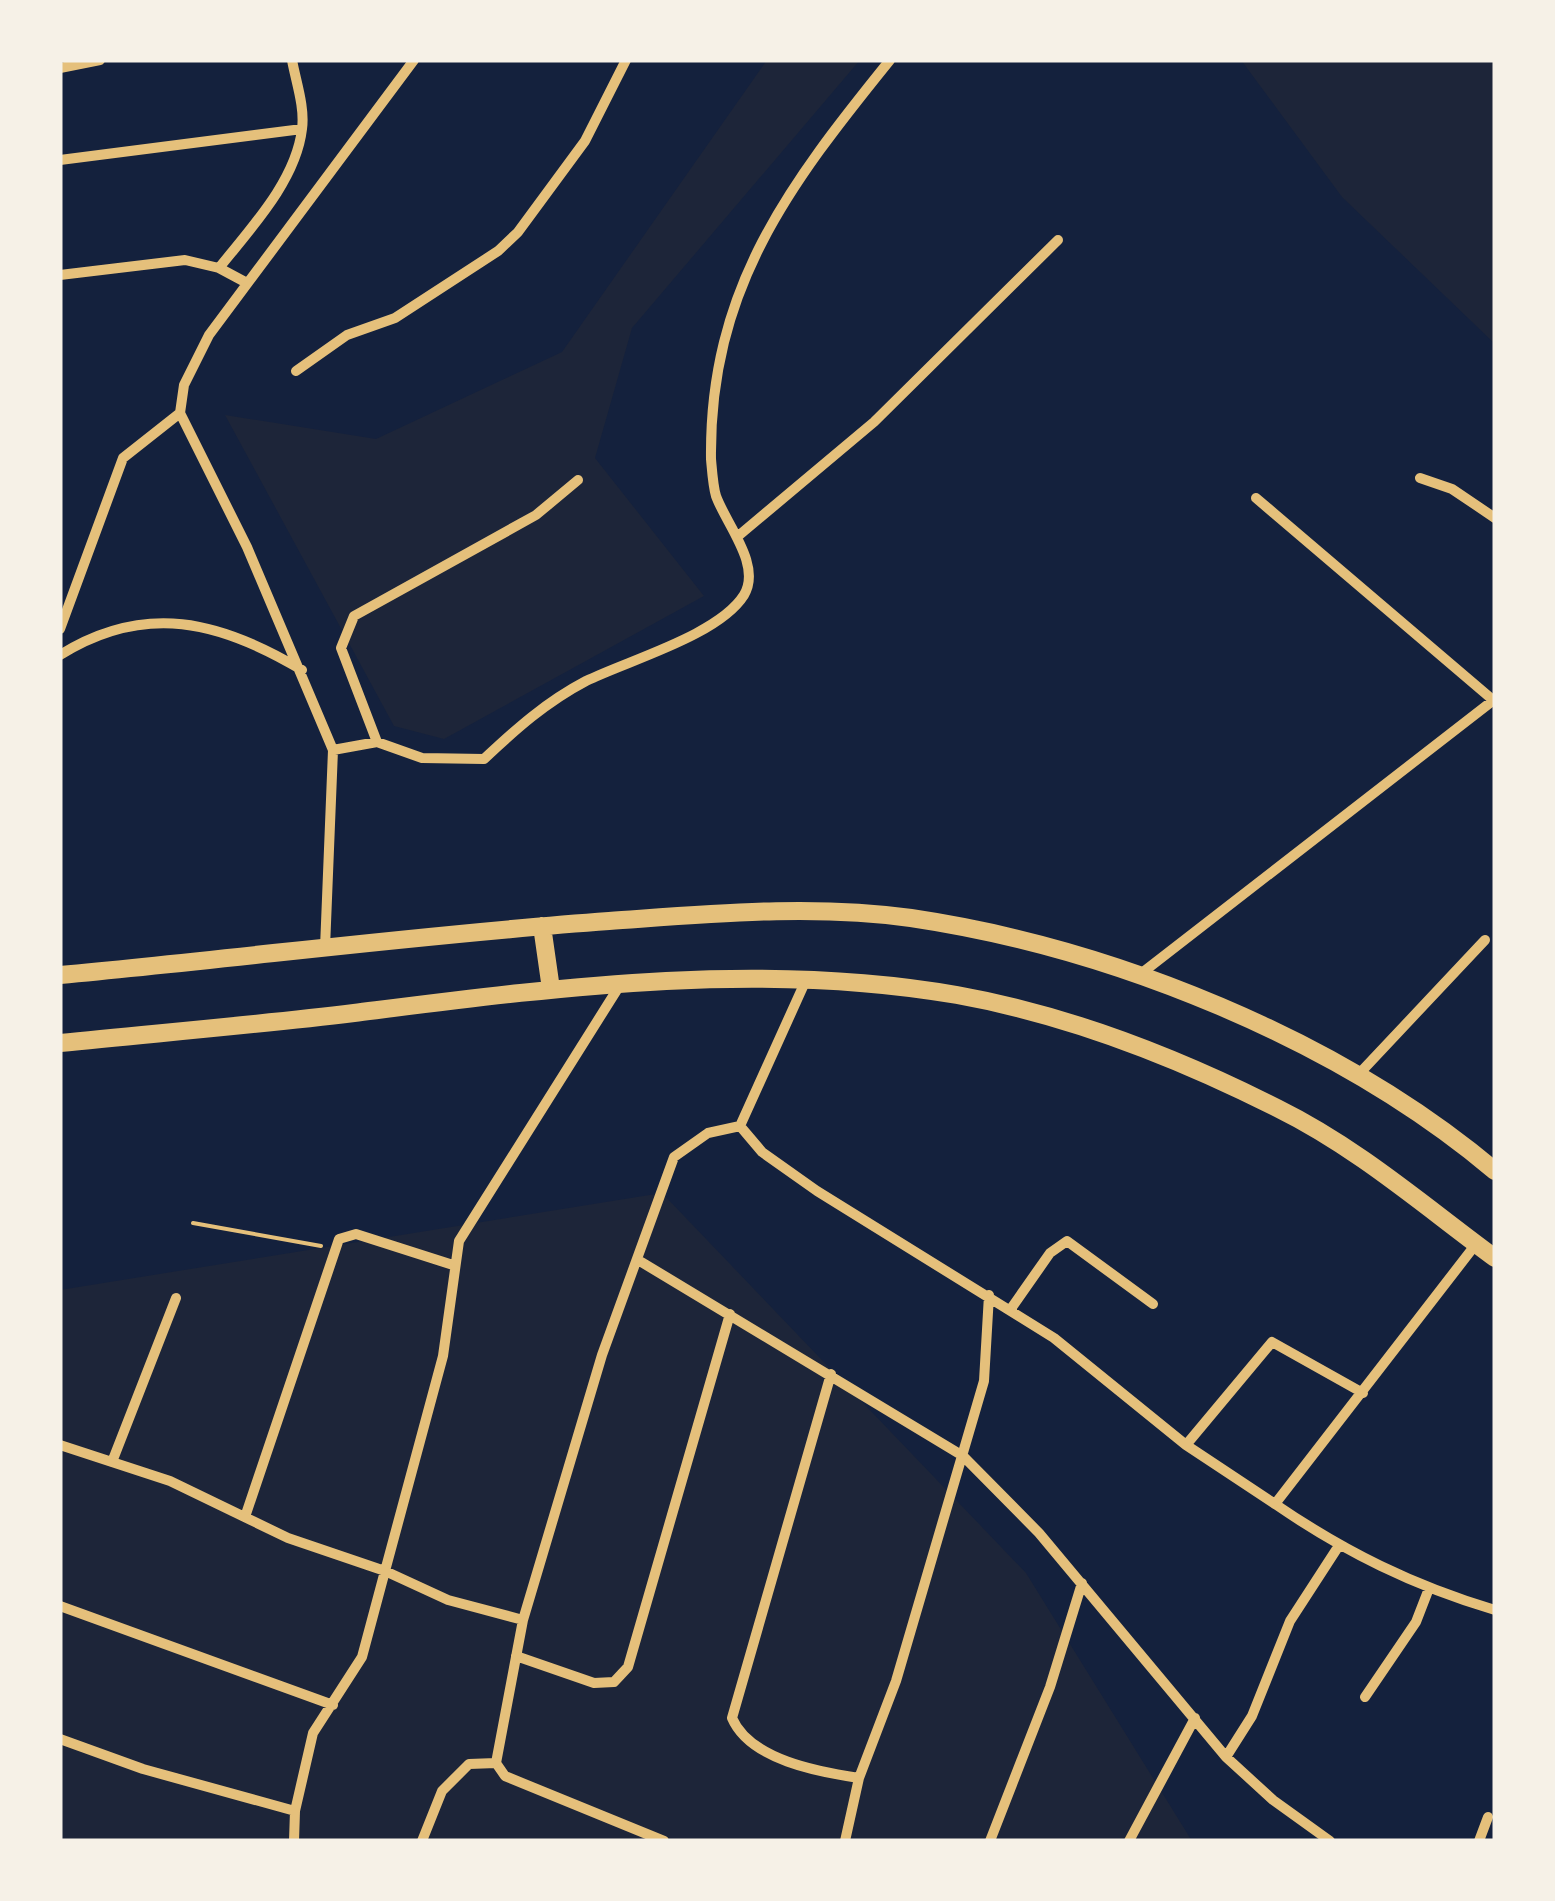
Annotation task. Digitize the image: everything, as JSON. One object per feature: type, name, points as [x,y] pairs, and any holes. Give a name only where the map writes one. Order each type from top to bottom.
[{"type":"main road","points":[[60,975],[542,926],[759,910],[909,918],[1010,936],[1137,976],[1231,1012],[1358,1076],[1462,1142],[1495,1171]]},
{"type":"main road","points":[[542,926],[551,988]]},
{"type":"main road","points":[[60,1043],[551,988],[621,984],[806,980],[958,996],[1090,1029],[1184,1064],[1280,1109],[1353,1151],[1495,1258]]},
{"type":"street","points":[[60,68],[100,60]]},
{"type":"street","points":[[219,268],[261,216],[294,158],[302,128],[292,60]]},
{"type":"street","points":[[60,629],[124,458],[180,413],[192,366],[247,283],[414,60]]},
{"type":"street","points":[[296,370],[347,336],[395,318],[498,251],[518,232],[585,141],[626,60]]},
{"type":"street","points":[[333,750],[377,742],[422,758],[484,760],[535,712],[568,692],[726,617],[746,592],[748,573],[737,537],[716,494],[711,460],[716,381],[733,310],[764,231],[792,184],[890,60]]},
{"type":"street","points":[[60,160],[302,128]]},
{"type":"street","points":[[737,537],[874,422],[1058,240]]},
{"type":"street","points":[[60,275],[185,260],[219,268],[247,283]]},
{"type":"street","points":[[180,413],[302,670],[333,750],[326,948]]},
{"type":"street","points":[[1420,478],[1452,489],[1495,518]]},
{"type":"street","points":[[377,742],[342,648],[354,616],[536,515],[578,480]]},
{"type":"street","points":[[1137,976],[1494,700],[1256,498]]},
{"type":"street","points":[[60,655],[111,627],[156,623],[206,627],[269,650],[302,670]]},
{"type":"street","points":[[1358,1076],[1485,940]]},
{"type":"street","points":[[740,1126],[806,980]]},
{"type":"street","points":[[294,1841],[295,1811],[312,1733],[362,1657],[443,1356],[453,1265],[465,1224],[621,984]]},
{"type":"street","points":[[664,1841],[505,1776],[496,1763],[523,1620],[578,1430],[674,1158],[708,1134],[740,1126]]},
{"type":"street","points":[[740,1126],[762,1152],[818,1192],[1054,1338],[1186,1445],[1338,1547],[1428,1590],[1495,1610]]},
{"type":"street","points":[[245,1517],[339,1239],[356,1234],[453,1265]]},
{"type":"street","points":[[1010,1310],[1050,1253],[1067,1241],[1152,1304]]},
{"type":"street","points":[[1275,1504],[1476,1244]]},
{"type":"street","points":[[638,1260],[962,1456],[1082,1583],[1226,1756],[1273,1800],[1330,1841]]},
{"type":"street","points":[[845,1841],[860,1778],[896,1681],[984,1381],[988,1295]]},
{"type":"street","points":[[112,1462],[176,1298]]},
{"type":"street","points":[[516,1656],[594,1683],[614,1682],[628,1667],[730,1314]]},
{"type":"street","points":[[1186,1445],[1272,1342],[1363,1393]]},
{"type":"street","points":[[831,1374],[732,1718],[737,1729],[765,1751],[820,1772],[860,1778]]},
{"type":"street","points":[[60,1445],[170,1481],[288,1538],[385,1571],[448,1600],[523,1620]]},
{"type":"street","points":[[1226,1756],[1252,1716],[1290,1621],[1338,1547]]},
{"type":"street","points":[[990,1841],[1050,1687],[1082,1583]]},
{"type":"street","points":[[1365,1697],[1416,1622],[1428,1590]]},
{"type":"street","points":[[60,1606],[333,1705]]},
{"type":"street","points":[[1129,1841],[1195,1718]]},
{"type":"street","points":[[60,1738],[142,1769],[295,1811]]},
{"type":"street","points":[[422,1841],[442,1791],[468,1764],[496,1763]]},
{"type":"street","points":[[1479,1841],[1488,1817]]},
{"type":"path","points":[[193,1223],[334,1250]]},
{"type":"shaded area","points":[[767,60],[860,60],[632,328],[595,458],[704,596],[444,739],[394,726],[225,415],[376,439],[562,352]]},
{"type":"shaded area","points":[[1241,60],[1495,60],[1495,344],[1342,197]]},
{"type":"shaded area","points":[[662,1193],[1026,1573],[1192,1841],[60,1841],[60,1290]]}]
